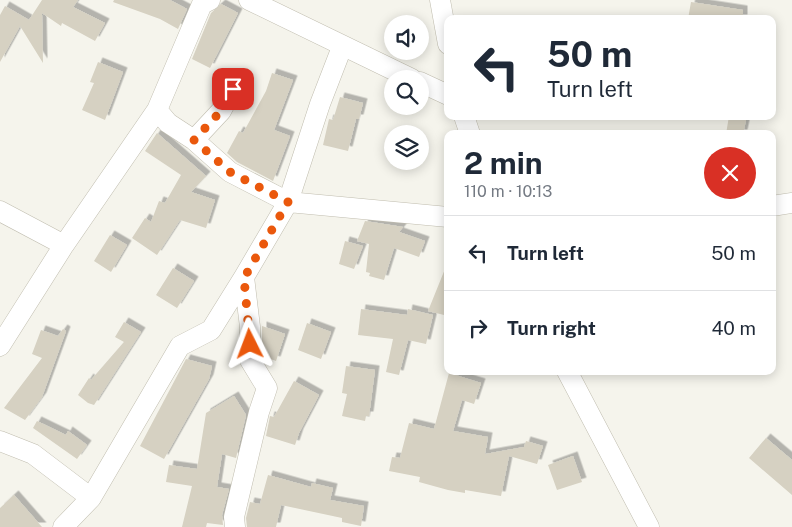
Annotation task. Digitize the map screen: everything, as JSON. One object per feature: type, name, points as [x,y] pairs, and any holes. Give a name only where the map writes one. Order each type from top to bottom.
[{"type":"street","points":[[0,346],[64,245],[157,110],[202,4],[210,0]]},
{"type":"street","points":[[249,0],[392,70]]},
{"type":"street","points":[[440,0],[444,22]]},
{"type":"street","points":[[63,527],[91,498],[180,346],[211,330],[244,278],[288,202],[320,104],[342,47]]},
{"type":"street","points":[[429,86],[444,93]]},
{"type":"street","points":[[194,140],[221,111],[233,89]]},
{"type":"street","points":[[157,110],[168,123],[194,140],[230,172],[288,202],[444,217]]},
{"type":"street","points":[[776,205],[792,202]]},
{"type":"street","points":[[0,211],[64,245]]},
{"type":"street","points":[[235,527],[234,517],[259,412],[267,388],[250,360],[250,327],[244,278]]},
{"type":"street","points":[[570,375],[649,527]]},
{"type":"street","points":[[0,441],[33,454],[91,498]]},
{"type":"building","points":[[42,0],[78,0],[73,7],[105,23],[95,41],[62,23],[61,26],[42,13],[43,63],[20,26],[0,62],[0,15],[5,6],[29,20]]},
{"type":"building","points":[[114,0],[170,0],[187,9],[178,29],[160,19],[113,2]]},
{"type":"building","points":[[691,2],[743,10],[743,15],[689,15]]},
{"type":"building","points":[[221,4],[238,13],[210,68],[192,59],[211,13]]},
{"type":"building","points":[[98,62],[123,72],[105,120],[82,110],[94,83],[90,82]]},
{"type":"building","points":[[272,73],[293,80],[274,130],[290,136],[273,181],[237,162],[227,153],[239,131],[243,133],[266,91]]},
{"type":"building","points":[[340,97],[363,103],[359,119],[356,119],[348,151],[323,145],[329,119],[333,120]]},
{"type":"building","points":[[728,120],[746,120],[744,130],[727,130]]},
{"type":"building","points":[[157,133],[206,176],[191,192],[215,200],[206,228],[180,220],[157,255],[132,238],[145,218],[151,222],[159,201],[165,203],[181,175],[145,151]]},
{"type":"building","points":[[365,221],[403,227],[399,232],[425,241],[419,257],[394,248],[384,280],[369,276],[370,273],[366,272],[369,244],[357,241]]},
{"type":"building","points":[[110,235],[127,245],[111,272],[94,261]]},
{"type":"building","points":[[345,241],[363,246],[354,269],[339,264]]},
{"type":"building","points":[[173,268],[194,281],[177,308],[156,295]]},
{"type":"building","points":[[444,271],[444,315],[428,311]]},
{"type":"building","points":[[361,309],[407,315],[408,309],[433,315],[426,344],[408,340],[399,375],[386,372],[393,339],[358,335]]},
{"type":"building","points":[[124,322],[141,332],[94,405],[88,403],[78,395],[89,378],[91,380],[124,342],[115,337]]},
{"type":"building","points":[[307,323],[331,332],[321,359],[298,350]]},
{"type":"building","points":[[262,326],[285,334],[276,361],[262,356]]},
{"type":"building","points":[[63,329],[66,331],[42,397],[25,420],[4,408],[42,358],[32,354],[41,330],[58,336]]},
{"type":"building","points":[[186,359],[212,366],[209,379],[164,459],[140,446]]},
{"type":"building","points":[[346,366],[375,370],[369,416],[366,416],[365,421],[342,416],[347,394],[342,393]]},
{"type":"building","points":[[448,375],[455,375],[481,383],[474,404],[462,400],[453,431],[488,437],[485,454],[524,447],[526,441],[543,446],[537,464],[509,456],[501,496],[465,490],[465,493],[448,490],[419,482],[420,477],[389,471],[392,457],[400,458],[409,423],[434,429]]},
{"type":"building","points":[[294,381],[319,395],[299,433],[295,445],[266,436],[270,416],[274,417]]},
{"type":"building","points":[[234,396],[246,415],[236,458],[222,454],[217,487],[229,489],[222,515],[223,525],[207,523],[206,527],[182,527],[192,486],[166,482],[169,465],[197,469],[206,413]]},
{"type":"building","points":[[37,421],[66,435],[68,431],[87,445],[77,459],[33,428]]},
{"type":"building","points":[[766,438],[792,460],[792,495],[749,458]]},
{"type":"building","points":[[573,456],[582,482],[557,490],[548,465]]},
{"type":"building","points":[[268,475],[311,487],[312,483],[333,488],[330,500],[364,506],[361,526],[342,522],[342,518],[281,505],[276,527],[247,527],[246,518],[250,502],[260,504]]},
{"type":"building","points":[[14,495],[42,527],[0,527],[0,508]]},
{"type":"route","points":[[233,89],[221,111],[194,140],[230,172],[288,202],[244,278],[250,327],[250,344]]}]
